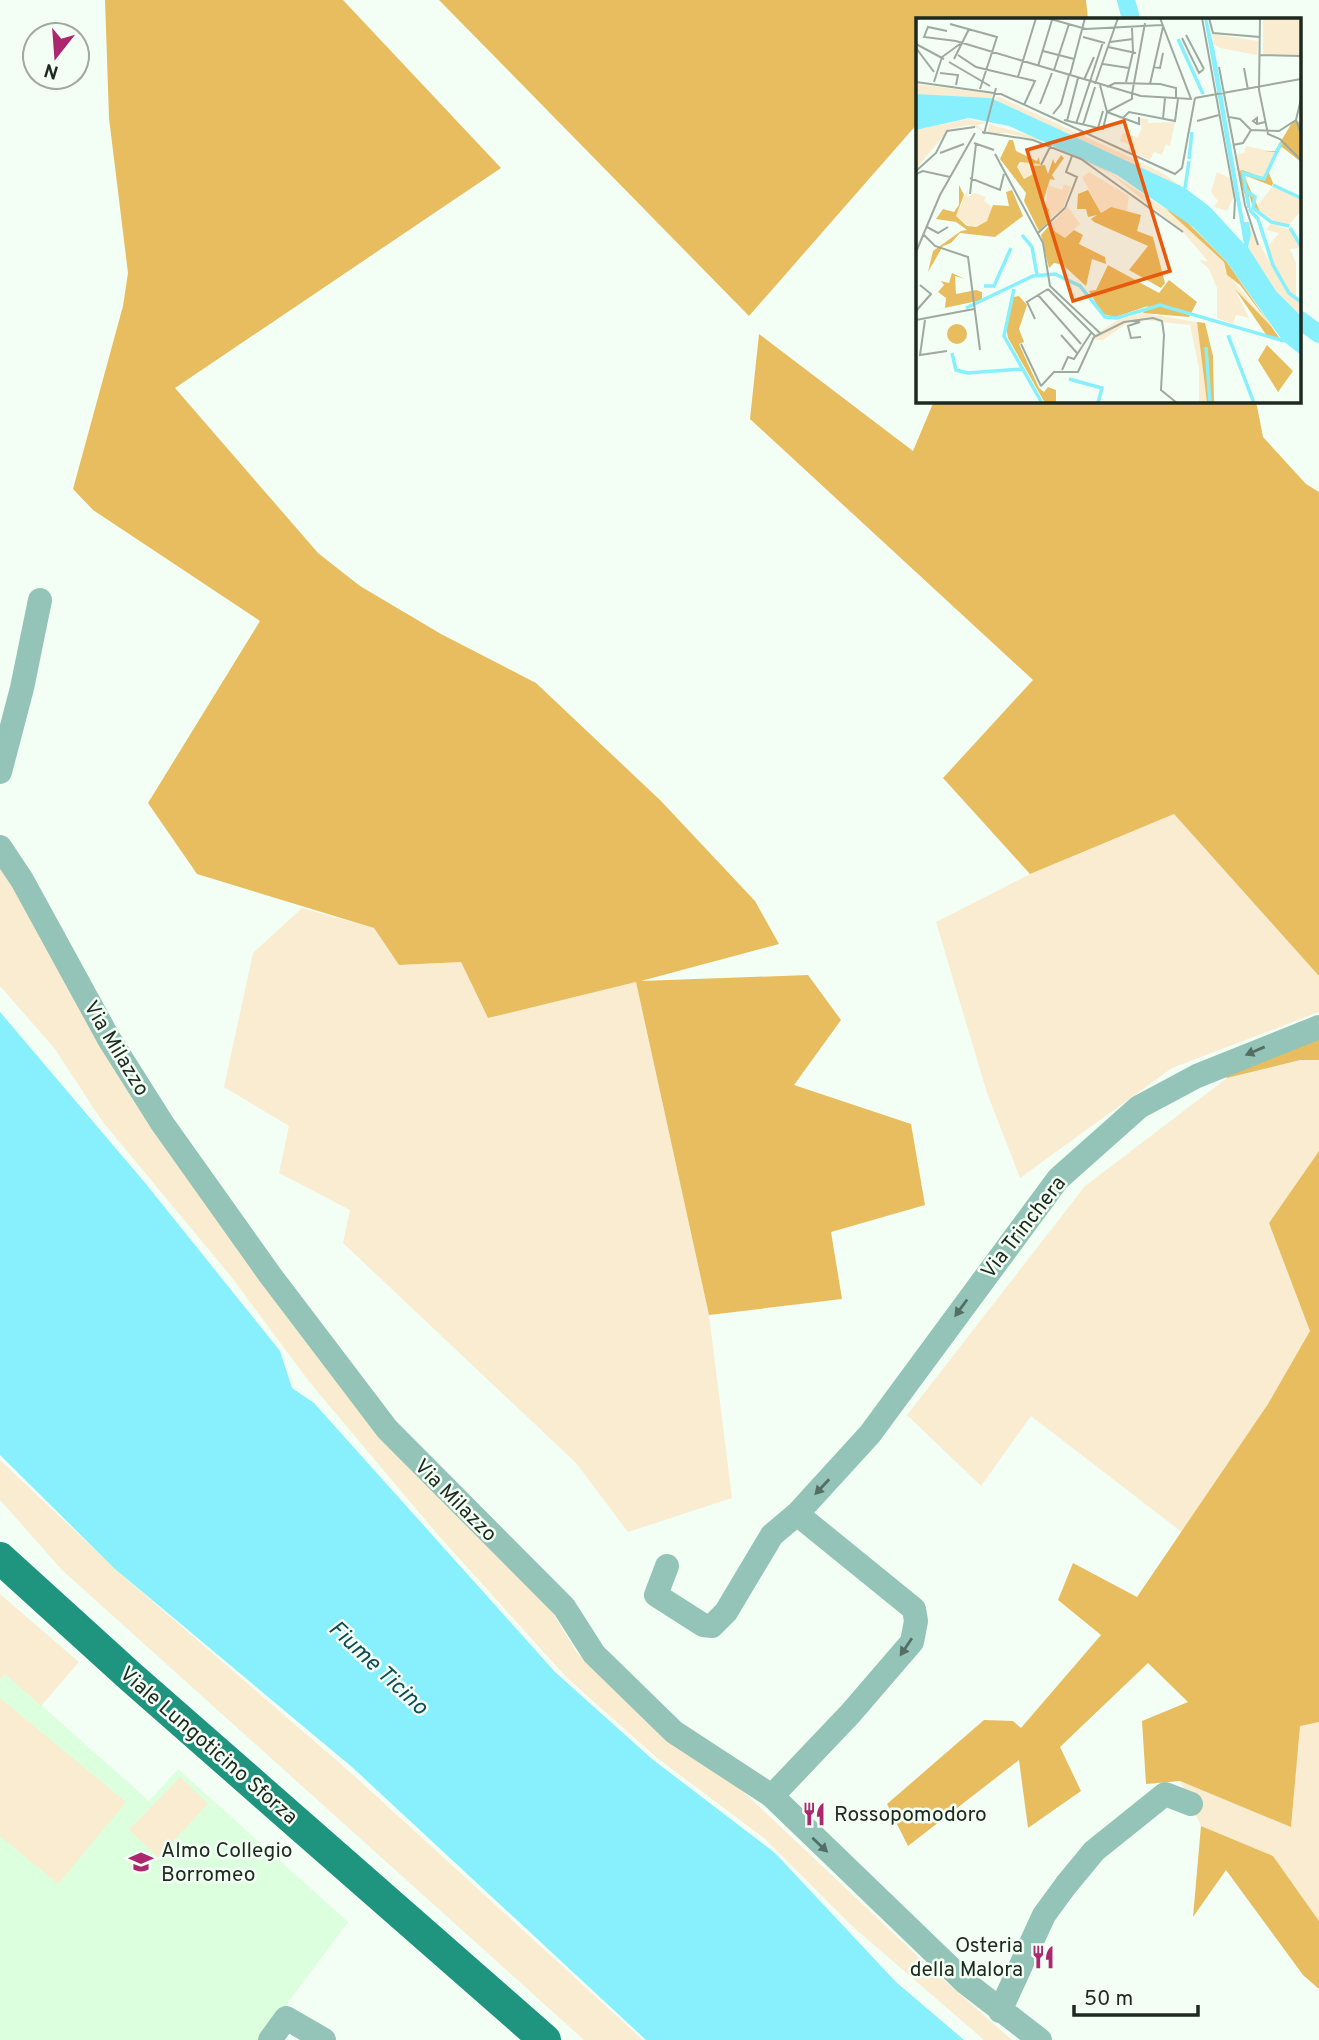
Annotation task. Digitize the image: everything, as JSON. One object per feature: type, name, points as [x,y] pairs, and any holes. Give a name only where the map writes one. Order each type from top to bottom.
[{"type":"main road","name":"Viale Lungoticino Sforza","points":[[0,1558],[545,2040]]},
{"type":"street","points":[[0,772],[22,688],[40,600]]},
{"type":"street","name":"Via Milazzo","points":[[0,847],[22,880],[109,1039],[162,1123],[263,1265],[387,1429],[564,1607],[594,1654],[674,1732],[772,1797],[821,1847],[1000,2011],[1040,2040]]},
{"type":"street","name":"Via Trinchera","points":[[667,1566],[656,1595],[703,1625],[712,1626],[726,1612],[772,1535],[797,1514],[870,1434],[1058,1180],[1139,1107],[1197,1076],[1319,1027]]},
{"type":"street","points":[[772,1797],[850,1714],[912,1642],[916,1621],[914,1609],[797,1514]]},
{"type":"street","points":[[1000,2011],[1044,1916],[1094,1851],[1165,1794],[1191,1804]]},
{"type":"street","points":[[270,2040],[286,2018],[324,2040]]},
{"type":"shaded area","points":[[105,0],[343,0],[501,168],[175,388],[318,553],[360,586],[441,634],[536,683],[660,800],[755,901],[779,944],[641,981],[808,975],[841,1020],[794,1085],[911,1124],[925,1205],[831,1232],[842,1299],[709,1315],[636,982],[488,1018],[461,962],[399,965],[374,928],[197,874],[148,803],[260,621],[93,510],[73,489],[123,306],[128,273],[109,118]]},
{"type":"shaded area","points":[[439,0],[1086,0],[1088,18],[916,18],[916,125],[749,316]]},
{"type":"shaded area","points":[[759,334],[913,451],[934,402],[1256,402],[1263,437],[1306,484],[1319,492],[1319,976],[1174,814],[1030,874],[943,778],[1033,680],[750,419]]},
{"type":"shaded area","points":[[1174,814],[1319,976],[1319,1012],[1172,1068],[1020,1178],[987,1093],[936,922],[1030,874]]},
{"type":"shaded area","points":[[0,865],[167,1145],[550,1608],[577,1653],[665,1734],[733,1782],[928,1966],[1012,2040],[984,2040],[852,1926],[764,1838],[657,1758],[567,1678],[438,1535],[311,1384],[229,1274],[102,1121],[55,1049],[0,986]]},
{"type":"shaded area","points":[[302,908],[374,928],[399,965],[461,962],[488,1018],[636,982],[709,1315],[732,1498],[628,1532],[576,1463],[343,1243],[350,1210],[279,1173],[289,1126],[224,1087],[253,953]]},
{"type":"shaded area","points":[[1319,1037],[1319,1060],[1300,1060],[1227,1078],[1221,1072]]},
{"type":"shaded area","points":[[1300,1060],[1319,1060],[1319,1151],[1269,1223],[1311,1331],[1268,1404],[1183,1533],[1031,1416],[981,1486],[907,1415],[1085,1186],[1227,1078]]},
{"type":"shaded area","points":[[1319,1151],[1319,1722],[1300,1726],[1291,1827],[1180,1781],[1146,1784],[1142,1721],[1188,1702],[1148,1663],[1060,1747],[1081,1791],[1028,1828],[1019,1760],[908,1846],[887,1804],[984,1720],[1013,1721],[1021,1728],[1101,1635],[1058,1600],[1073,1563],[1137,1597],[1268,1404],[1310,1331],[1269,1223]]},
{"type":"shaded area","points":[[0,1460],[123,1576],[350,1772],[643,2040],[584,2040],[62,1570],[0,1500]]},
{"type":"shaded area","points":[[0,1594],[79,1662],[41,1706],[5,1674],[0,1679]]},
{"type":"shaded area","name":"Almo Collegio Borromeo","points":[[5,1673],[149,1801],[178,1769],[348,1922],[260,2040],[0,2040],[0,1679]]},
{"type":"shaded area","points":[[0,1698],[126,1802],[58,1884],[0,1836]]},
{"type":"shaded area","points":[[1319,1722],[1319,1921],[1273,1856],[1201,1826],[1180,1781],[1291,1826],[1300,1725]]},
{"type":"shaded area","points":[[180,1777],[208,1804],[158,1857],[129,1830]]},
{"type":"shaded area","points":[[1201,1826],[1273,1856],[1319,1921],[1319,1989],[1303,1975],[1226,1870],[1193,1917]]},
{"type":"water","name":"Fiume Ticino","points":[[0,1012],[146,1184],[280,1351],[292,1388],[314,1403],[555,1672],[652,1759],[775,1853],[896,1982],[964,2040],[646,2040],[352,1767],[115,1569],[0,1455]]},
{"type":"waterway","points":[[1126,0],[1131,18]]},
{"type":"waterway","points":[[1302,321],[1319,334]]},
{"type":"place","name":"Rossopomodoro","points":[[814,1814]]},
{"type":"place","name":"Almo Collegio Borromeo","points":[[141,1862]]},
{"type":"place","name":"Osteria della Malora","points":[[1043,1957]]}]
